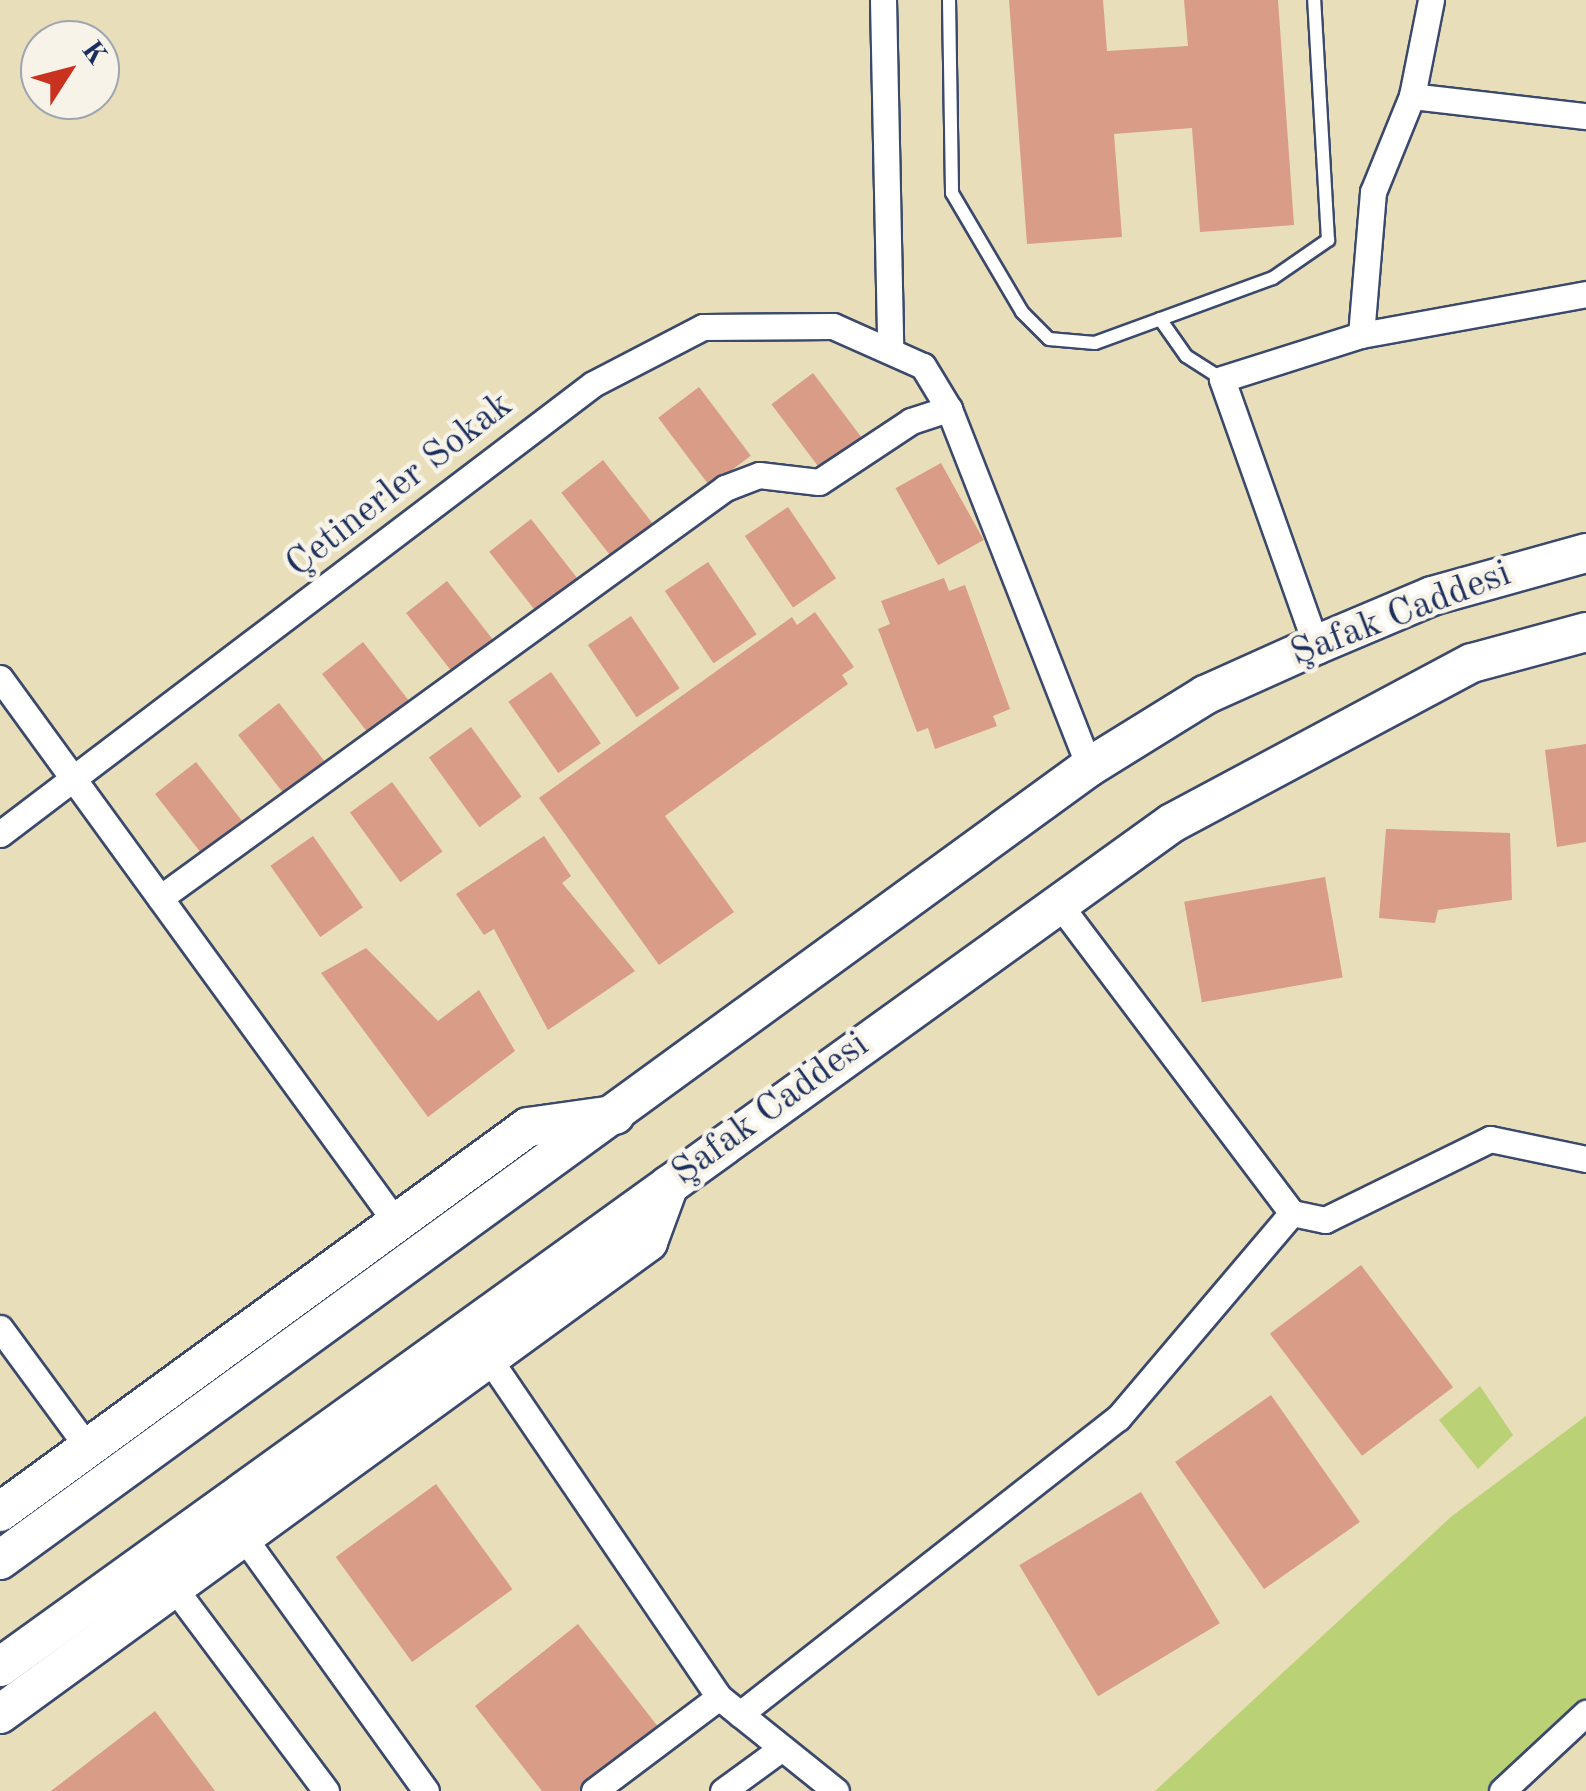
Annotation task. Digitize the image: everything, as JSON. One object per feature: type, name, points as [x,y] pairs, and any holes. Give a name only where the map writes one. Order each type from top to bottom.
[{"type":"main road","name":"Şafak Caddesi","points":[[0,1560],[622,1114],[1089,767],[1205,695],[1316,644],[1432,596],[1586,553]]},
{"type":"main road","name":"Şafak Caddesi","points":[[0,1667],[669,1185],[1056,900],[1298,750],[1472,663],[1586,632]]},
{"type":"main road","points":[[0,1512],[528,1126],[622,1114]]},
{"type":"main road","points":[[0,1714],[492,1363],[648,1242],[669,1185]]},
{"type":"street","points":[[883,0],[890,344],[923,366],[950,410],[1089,767]]},
{"type":"street","points":[[1362,336],[1374,192],[1412,96],[1431,0]]},
{"type":"street","points":[[1412,96],[1586,116]]},
{"type":"street","points":[[1316,644],[1222,379],[1362,336],[1586,294]]},
{"type":"street","name":"Çetinerler Sokak","points":[[0,834],[76,782],[593,384],[703,327],[833,326],[890,344]]},
{"type":"street","points":[[160,898],[725,488],[759,474],[819,482],[911,420],[950,410]]},
{"type":"street","points":[[0,678],[398,1224]]},
{"type":"street","points":[[1056,900],[1292,1213],[1325,1220],[1490,1139],[1586,1159]]},
{"type":"street","points":[[740,1714],[1118,1418],[1292,1213]]},
{"type":"street","points":[[0,1328],[88,1448]]},
{"type":"street","points":[[492,1363],[719,1697],[836,1791]]},
{"type":"street","points":[[245,1539],[426,1791]]},
{"type":"street","points":[[175,1590],[326,1791]]},
{"type":"street","points":[[594,1791],[719,1697]]},
{"type":"street","points":[[1502,1791],[1586,1714]]},
{"type":"street","points":[[723,1791],[782,1748]]},
{"type":"lane","points":[[949,0],[952,193],[974,242],[1049,338],[1095,343],[1274,278],[1328,240],[1314,0]]},
{"type":"lane","points":[[1160,319],[1186,356],[1222,379]]},
{"type":"green space","points":[[1480,1386],[1513,1435],[1478,1469],[1439,1420]]},
{"type":"green space","points":[[1586,1416],[1586,1710],[1500,1791],[1155,1791],[1452,1516]]},
{"type":"building","points":[[1009,0],[1103,0],[1107,51],[1188,46],[1184,0],[1278,0],[1294,225],[1200,232],[1192,128],[1114,134],[1122,237],[1027,244]]},
{"type":"building","points":[[813,373],[865,442],[823,473],[771,404]]},
{"type":"building","points":[[699,387],[751,456],[710,486],[658,418]]},
{"type":"building","points":[[603,460],[657,529],[615,561],[561,493]]},
{"type":"building","points":[[941,463],[984,540],[938,565],[896,488]]},
{"type":"building","points":[[788,507],[836,578],[793,607],[745,536]]},
{"type":"building","points":[[531,519],[585,588],[543,620],[489,552]]},
{"type":"building","points":[[708,562],[757,634],[714,663],[665,591]]},
{"type":"building","points":[[944,578],[949,591],[965,585],[1010,709],[993,716],[997,726],[935,749],[928,728],[917,732],[878,629],[890,624],[881,601]]},
{"type":"building","points":[[447,581],[501,650],[460,682],[406,613]]},
{"type":"building","points":[[815,612],[854,667],[842,675],[848,684],[665,816],[734,912],[659,965],[539,798],[792,617],[797,625]]},
{"type":"building","points":[[631,616],[680,688],[637,717],[588,645]]},
{"type":"building","points":[[363,642],[417,711],[376,743],[322,674]]},
{"type":"building","points":[[551,672],[601,743],[558,773],[508,702]]},
{"type":"building","points":[[279,703],[333,772],[292,804],[238,735]]},
{"type":"building","points":[[471,727],[522,797],[479,827],[429,758]]},
{"type":"building","points":[[1586,744],[1586,842],[1557,847],[1545,750]]},
{"type":"building","points":[[196,762],[250,831],[209,863],[155,794]]},
{"type":"building","points":[[392,782],[443,852],[400,882],[350,813]]},
{"type":"building","points":[[1386,829],[1510,833],[1512,900],[1438,910],[1435,923],[1379,918]]},
{"type":"building","points":[[313,836],[363,907],[320,937],[270,866]]},
{"type":"building","points":[[544,836],[571,876],[562,883],[635,971],[548,1030],[494,929],[484,935],[456,894]]},
{"type":"building","points":[[1325,877],[1343,977],[1202,1002],[1184,902]]},
{"type":"building","points":[[366,948],[438,1021],[479,990],[515,1051],[428,1117],[321,973]]},
{"type":"building","points":[[1361,1265],[1453,1387],[1362,1456],[1270,1334]]},
{"type":"building","points":[[1271,1395],[1360,1522],[1264,1589],[1175,1462]]},
{"type":"building","points":[[436,1484],[512,1589],[412,1662],[336,1557]]},
{"type":"building","points":[[1141,1492],[1220,1623],[1098,1696],[1019,1565]]},
{"type":"building","points":[[578,1624],[659,1728],[579,1791],[542,1791],[475,1706]]},
{"type":"building","points":[[155,1711],[215,1791],[51,1791]]}]
